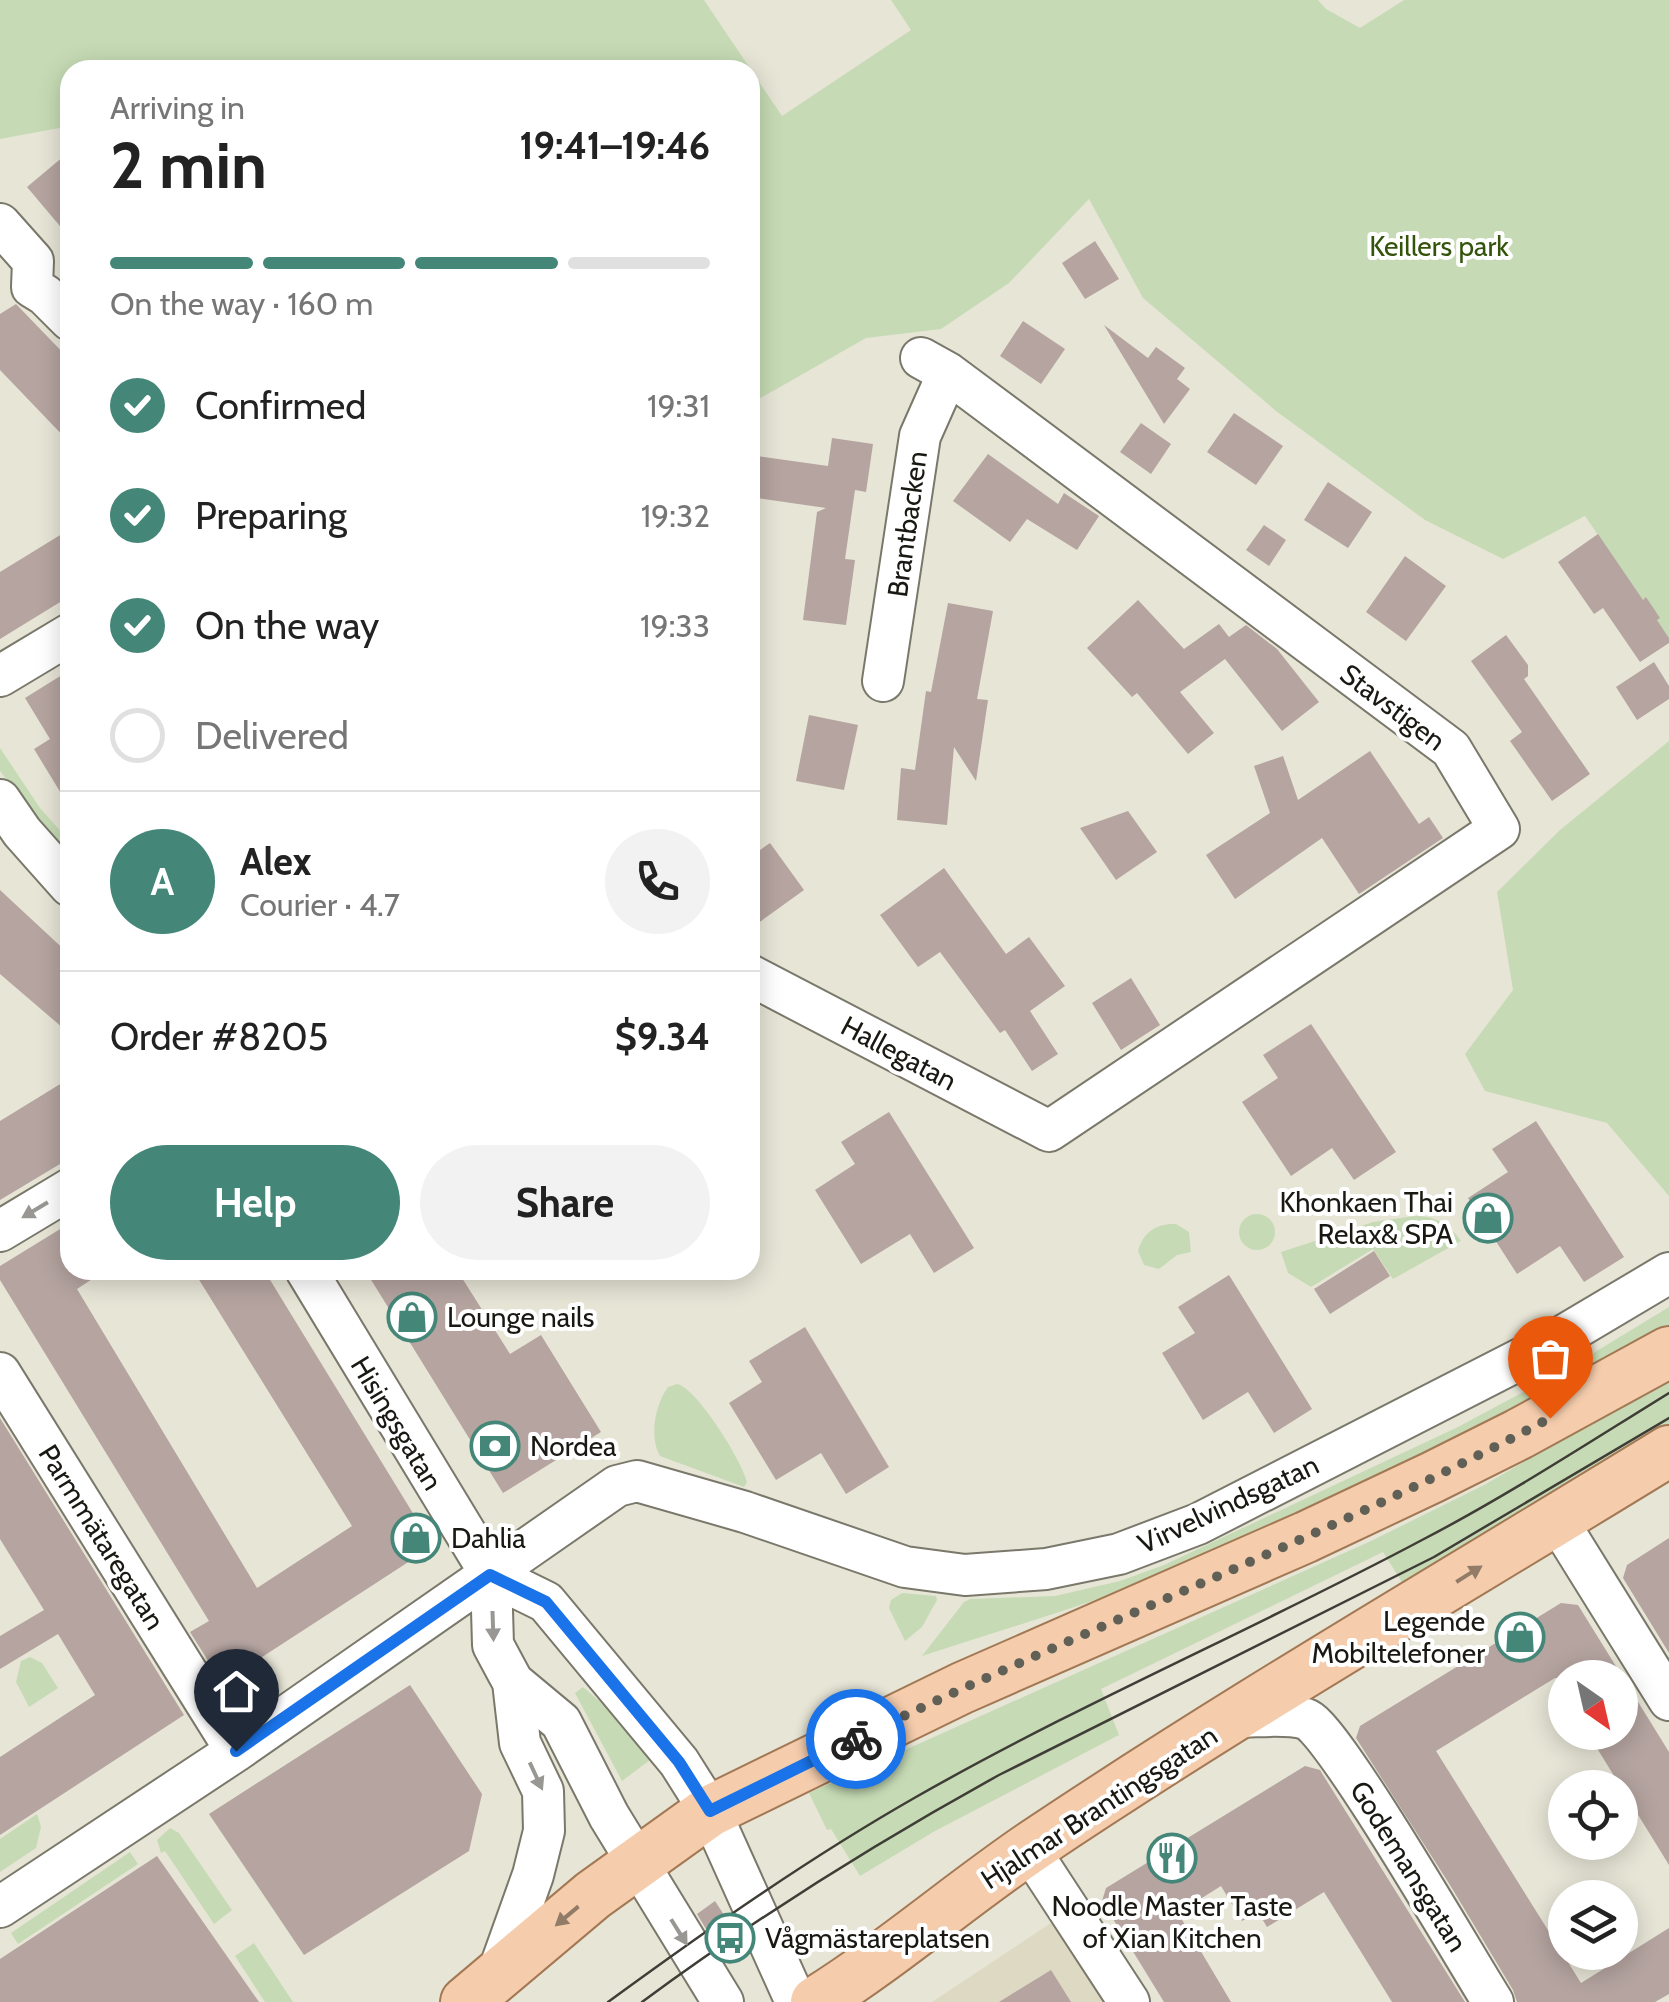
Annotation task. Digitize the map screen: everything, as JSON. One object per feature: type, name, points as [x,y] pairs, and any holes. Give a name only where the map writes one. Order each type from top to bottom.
[{"type":"main road","points":[[482,1988],[638,1862],[710,1811],[962,1688],[1306,1537],[1519,1434],[1669,1352]]},
{"type":"main road","name":"Hjalmar Brantingsgatan","points":[[816,2002],[1028,1849],[1669,1452]]},
{"type":"street","points":[[0,224],[33,261],[16,291],[45,295],[60,310]]},
{"type":"street","name":"Brantbacken","points":[[884,681],[934,366]]},
{"type":"street","name":"Stavstigen","points":[[934,366],[1451,749],[1500,830],[1049,1131]]},
{"type":"street","points":[[0,676],[60,640]]},
{"type":"street","points":[[0,800],[60,875]]},
{"type":"street","name":"Hallegatan","points":[[760,980],[1049,1131]]},
{"type":"street","points":[[0,1231],[60,1196]]},
{"type":"street","name":"Virvelvindsgatan","points":[[490,1575],[607,1492],[637,1481],[745,1512],[905,1567],[965,1576],[1046,1569],[1118,1554],[1198,1524],[1546,1346],[1669,1273]]},
{"type":"street","name":"Hisingsgatan","points":[[312,1280],[490,1575]]},
{"type":"street","name":"Parmmätaregatan","points":[[0,1373],[236,1751]]},
{"type":"street","points":[[1557,1520],[1669,1700]]},
{"type":"street","points":[[490,1575],[493,1644],[514,1682],[561,1722],[609,1816],[723,2002]]},
{"type":"street","points":[[0,1907],[236,1751],[490,1575]]},
{"type":"street","points":[[490,1575],[546,1602],[679,1762],[710,1811],[796,2002]]},
{"type":"street","points":[[482,1988],[533,1875],[544,1831],[543,1791],[520,1743],[514,1682]]},
{"type":"street","name":"Hjalmar Brantingsgatan","points":[[1236,1717],[1308,1720],[1323,1733]]},
{"type":"street","name":"Godemansgatan","points":[[1323,1733],[1492,2002]]},
{"type":"street","points":[[1028,1849],[1129,2002]]},
{"type":"shaded area","points":[[1054,1921],[1104,2002],[932,2002]]},
{"type":"green space","name":"Keillers park","points":[[0,0],[704,0],[744,60],[60,60],[60,128],[0,139]]},
{"type":"green space","name":"Keillers park","points":[[891,0],[1318,0],[1326,9],[1360,28],[1404,0],[1669,0],[1669,638],[1585,516],[1503,559],[1425,520],[1276,411],[1143,298],[1089,199],[1009,283],[941,329],[866,338],[760,398],[760,83],[782,116],[911,30]]},
{"type":"green space","points":[[1669,741],[1669,1196],[1607,1123],[1485,1091],[1465,1054],[1513,990],[1497,892],[1560,830]]},
{"type":"green space","points":[[0,748],[60,831],[60,849],[0,771]]},
{"type":"green space","points":[[1257,1214],[1270,1219],[1275,1232],[1270,1245],[1257,1250],[1244,1245],[1239,1232],[1244,1219]]},
{"type":"green space","points":[[1415,1216],[1441,1222],[1461,1241],[1393,1279],[1373,1249],[1311,1287],[1288,1273],[1281,1252],[1373,1222]]},
{"type":"green space","points":[[1176,1224],[1189,1232],[1191,1252],[1177,1255],[1159,1269],[1144,1265],[1138,1251],[1143,1239],[1157,1227]]},
{"type":"green space","points":[[1669,1307],[1669,1327],[1469,1435],[1332,1501],[1123,1590],[922,1656],[970,1599],[1055,1596],[1120,1581],[1164,1565],[1458,1427],[1572,1366]]},
{"type":"green space","points":[[1669,1378],[1669,1430],[1403,1584],[1383,1552],[1101,1689],[1119,1735],[935,1831],[860,1876],[831,1829],[827,1830],[809,1793],[1371,1541],[1486,1484]]},
{"type":"green space","points":[[677,1384],[696,1398],[718,1427],[743,1472],[747,1482],[744,1487],[660,1456],[654,1431],[657,1412],[668,1387]]},
{"type":"green space","points":[[902,1593],[936,1596],[937,1600],[922,1627],[905,1641],[889,1608],[891,1600]]},
{"type":"green space","points":[[30,1657],[42,1663],[58,1688],[29,1707],[16,1682],[21,1661]]},
{"type":"green space","points":[[583,1687],[620,1719],[654,1757],[622,1781],[575,1693]]},
{"type":"green space","points":[[37,1814],[41,1827],[36,1848],[0,1872],[0,1839]]},
{"type":"green space","points":[[170,1828],[179,1833],[232,1910],[214,1924],[165,1851],[161,1853],[157,1840]]},
{"type":"green space","points":[[130,1852],[138,1864],[18,1944],[11,1933]]},
{"type":"green space","points":[[254,1943],[293,2002],[265,2002],[235,1956]]},
{"type":"building","points":[[60,159],[60,226],[27,187]]},
{"type":"building","points":[[1095,241],[1119,279],[1085,299],[1062,263]]},
{"type":"building","points":[[16,304],[60,350],[60,433],[0,370],[0,314]]},
{"type":"building","points":[[1023,321],[1065,349],[1041,384],[1000,356]]},
{"type":"building","points":[[1104,325],[1148,358],[1156,347],[1185,368],[1177,379],[1190,389],[1164,424]]},
{"type":"building","points":[[1234,413],[1283,446],[1256,485],[1207,452]]},
{"type":"building","points":[[1141,423],[1171,444],[1151,474],[1120,452]]},
{"type":"building","points":[[832,438],[873,444],[866,492],[855,490],[845,559],[855,560],[846,625],[803,620],[817,512],[826,508],[760,498],[760,456],[828,466]]},
{"type":"building","points":[[988,454],[1058,504],[1064,493],[1099,516],[1077,550],[1027,519],[1010,542],[953,501]]},
{"type":"building","points":[[1328,482],[1372,512],[1348,548],[1304,520]]},
{"type":"building","points":[[1264,525],[1286,540],[1269,566],[1246,550]]},
{"type":"building","points":[[1598,534],[1643,600],[1646,597],[1669,638],[1669,643],[1640,662],[1603,608],[1594,614],[1558,562]]},
{"type":"building","points":[[60,535],[60,602],[0,639],[0,572]]},
{"type":"building","points":[[1405,556],[1446,586],[1406,641],[1366,612]]},
{"type":"building","points":[[1138,600],[1184,649],[1219,624],[1229,637],[1246,625],[1277,649],[1319,702],[1282,731],[1225,659],[1180,692],[1214,733],[1188,754],[1137,693],[1132,697],[1087,648]]},
{"type":"building","points":[[948,603],[993,611],[977,699],[988,700],[976,781],[954,747],[947,825],[897,820],[901,768],[915,770],[926,691],[931,692]]},
{"type":"building","points":[[1506,635],[1528,665],[1528,676],[1524,679],[1590,774],[1552,801],[1510,741],[1522,732],[1471,661]]},
{"type":"building","points":[[1654,662],[1669,686],[1669,699],[1637,720],[1616,687]]},
{"type":"building","points":[[60,676],[60,792],[34,749],[50,739],[25,698]]},
{"type":"building","points":[[809,715],[858,725],[844,790],[796,781]]},
{"type":"building","points":[[1370,751],[1419,824],[1429,817],[1443,838],[1359,894],[1322,838],[1235,899],[1206,855],[1270,813],[1254,766],[1283,756],[1298,800]]},
{"type":"building","points":[[1128,811],[1157,852],[1116,880],[1080,828]]},
{"type":"building","points":[[770,843],[804,890],[760,922],[760,850]]},
{"type":"building","points":[[944,868],[1006,954],[1029,937],[1065,986],[1030,1011],[1058,1054],[1032,1071],[1005,1030],[1000,1033],[940,952],[918,967],[880,915]]},
{"type":"building","points":[[0,890],[60,946],[60,1025],[0,974]]},
{"type":"building","points":[[1131,978],[1160,1025],[1121,1050],[1092,1003]]},
{"type":"building","points":[[1311,1024],[1396,1152],[1354,1180],[1332,1148],[1291,1176],[1242,1102],[1278,1078],[1263,1055]]},
{"type":"building","points":[[60,1084],[60,1164],[0,1200],[0,1121]]},
{"type":"building","points":[[889,1112],[974,1248],[934,1273],[910,1234],[861,1264],[815,1190],[855,1164],[841,1142]]},
{"type":"building","points":[[1536,1121],[1624,1257],[1584,1282],[1560,1246],[1517,1274],[1468,1198],[1508,1172],[1492,1149]]},
{"type":"building","points":[[60,1229],[60,1280],[91,1280],[77,1289],[257,1588],[352,1526],[199,1280],[270,1280],[433,1546],[222,1683],[190,1632],[209,1621],[0,1280],[0,1266]]},
{"type":"building","points":[[1374,1251],[1390,1276],[1330,1314],[1314,1289]]},
{"type":"building","points":[[1229,1275],[1312,1409],[1274,1433],[1248,1392],[1203,1420],[1162,1353],[1195,1333],[1178,1307]]},
{"type":"building","points":[[371,1280],[463,1280],[510,1354],[541,1335],[601,1432],[503,1493]]},
{"type":"building","points":[[805,1327],[889,1467],[846,1494],[821,1453],[776,1480],[729,1403],[762,1382],[749,1361]]},
{"type":"building","points":[[0,1418],[184,1715],[0,1835],[0,1757],[95,1695],[58,1634],[0,1669],[0,1636],[44,1610],[0,1539]]},
{"type":"building","points":[[1669,1538],[1669,1653],[1623,1578],[1627,1565]]},
{"type":"building","points":[[1561,1603],[1578,1605],[1612,1660],[1548,1660],[1548,1682],[1436,1751],[1548,1930],[1548,1970],[1573,1970],[1581,1983],[1602,1970],[1638,1970],[1638,1947],[1669,1928],[1669,1994],[1655,2002],[1517,2002],[1450,1885],[1356,1738],[1360,1726]]},
{"type":"building","points":[[410,1685],[482,1794],[469,1851],[304,1955],[209,1814]]},
{"type":"building","points":[[1638,1702],[1669,1752],[1669,1865],[1638,1815],[1638,1770],[1610,1770],[1598,1750],[1638,1750]]},
{"type":"building","points":[[1305,1766],[1320,1770],[1465,2002],[1392,2002],[1324,1892],[1267,1927],[1258,1912],[1242,1921],[1221,1886],[1178,1913],[1231,2002],[1164,2002],[1102,1901],[1106,1888]]},
{"type":"building","points":[[157,1856],[259,2002],[0,2002],[0,1959]]},
{"type":"building","points":[[715,1901],[746,1949],[726,1962],[697,1914]]},
{"type":"building","points":[[1051,1970],[1071,2002],[999,2002]]},
{"type":"tram line","points":[[608,2002],[759,1895],[916,1797],[1454,1523],[1669,1393]]},
{"type":"tram line","points":[[642,2002],[772,1911],[952,1801],[1434,1557],[1669,1418]]},
{"type":"way so far","points":[[856,1739],[962,1688],[1306,1537],[1550,1418]]},
{"type":"place","name":"Khonkaen Thai Relax& SPA","points":[[1488,1218]]},
{"type":"place","name":"Lounge nails","points":[[412,1317]]},
{"type":"place","name":"Nordea","points":[[495,1446]]},
{"type":"place","name":"Dahlia","points":[[416,1538]]},
{"type":"place","name":"Legende Mobiltelefoner","points":[[1520,1637]]},
{"type":"place","name":"Noodle Master Taste of Xian Kitchen","points":[[1172,1858]]},
{"type":"place","name":"Vågmästareplatsen","points":[[730,1938]]},
{"type":"route","points":[[236,1751],[490,1575],[546,1602],[679,1762],[710,1811],[856,1739]]}]
